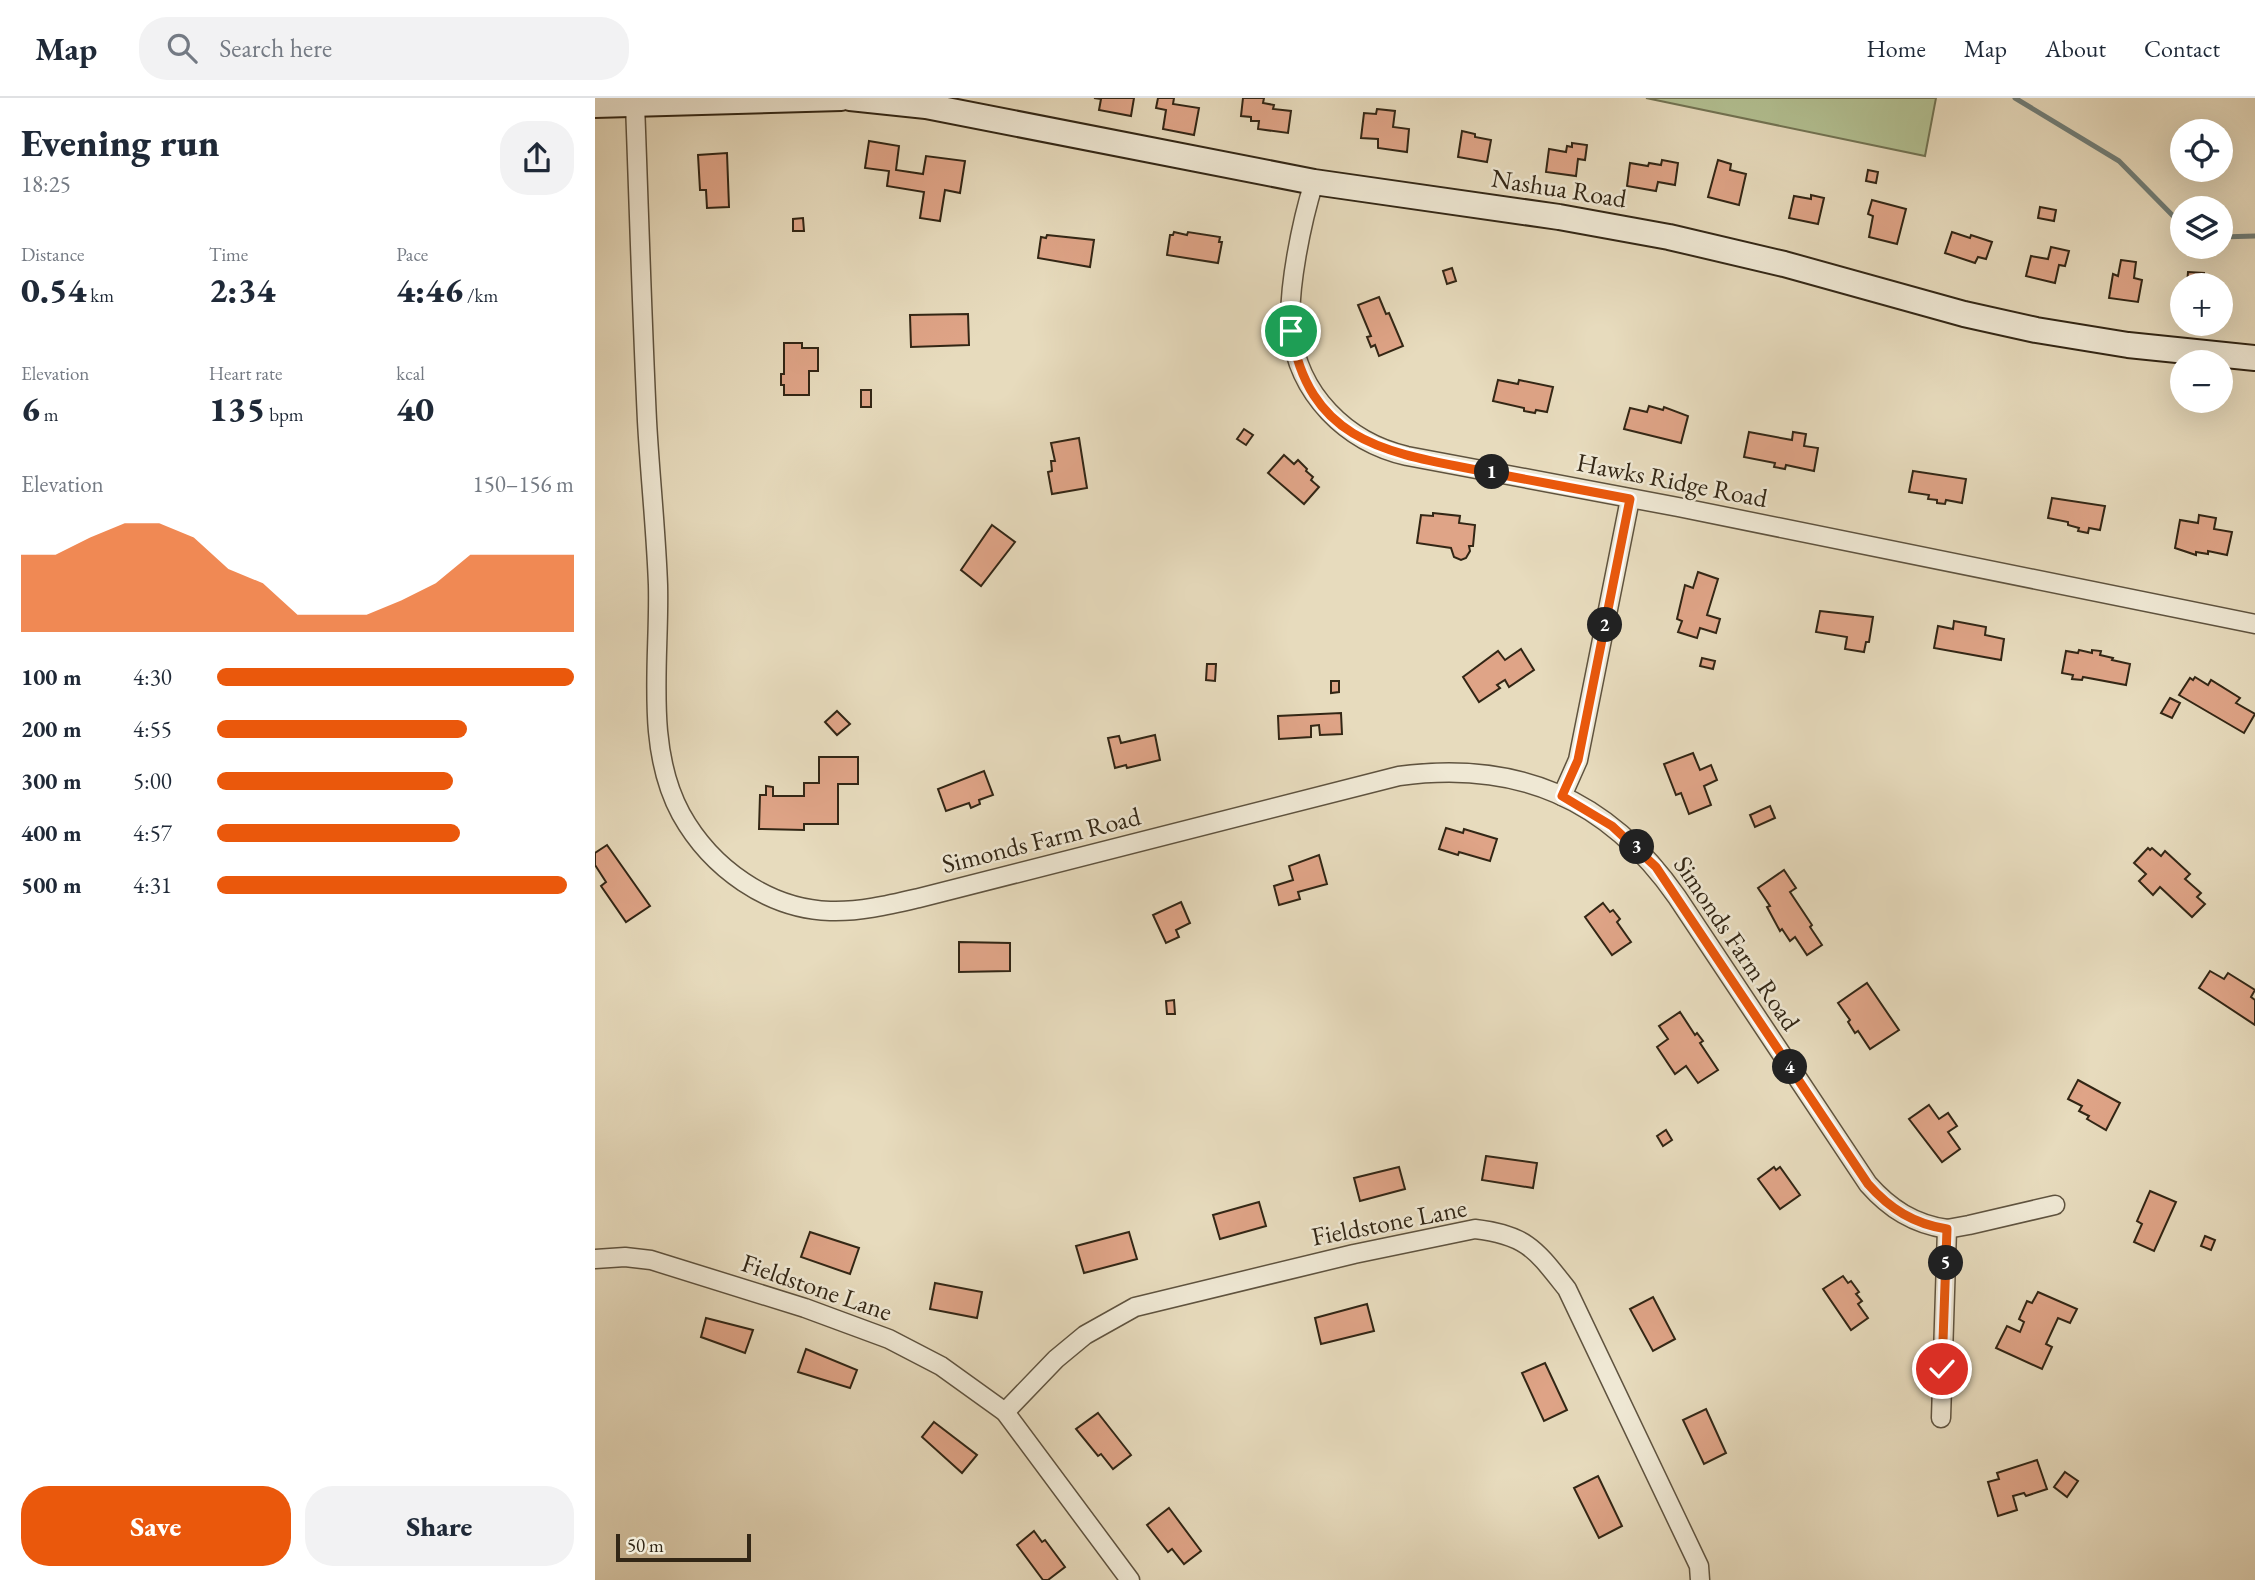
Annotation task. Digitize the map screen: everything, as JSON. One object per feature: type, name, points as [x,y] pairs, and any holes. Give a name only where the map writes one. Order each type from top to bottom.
[{"type":"main road","points":[[595,105],[841,98]]},
{"type":"main road","name":"Nashua Road","points":[[850,98],[927,102],[1314,182],[1559,217],[1669,237],[1775,262],[1964,314],[2036,330],[2128,345],[2255,358]]},
{"type":"street","name":"Simonds Farm Road","points":[[635,104],[647,422],[658,585],[660,739],[668,781],[681,814],[701,844],[737,878],[767,895],[797,907],[832,911],[865,909],[919,898],[1399,776],[1428,772],[1492,774],[1520,781],[1562,796],[1612,826],[1656,867],[1868,1184],[1894,1209],[1912,1219],[1947,1229]]},
{"type":"street","name":"Hawks Ridge Road","points":[[1314,182],[1292,289],[1291,331],[1302,372],[1315,396],[1333,418],[1361,439],[1393,453],[2255,624]]},
{"type":"street","points":[[1562,796],[1578,760],[1630,499]]},
{"type":"street","points":[[1941,1418],[1947,1229],[2055,1205]]},
{"type":"street","name":"Fieldstone Lane","points":[[1005,1412],[1056,1359],[1085,1335],[1135,1307],[1355,1254],[1475,1229],[1492,1231],[1520,1239],[1539,1254],[1567,1289],[1699,1566],[1700,1580]]},
{"type":"street","name":"Fieldstone Lane","points":[[595,1259],[625,1257],[651,1260],[805,1308],[889,1339],[941,1366],[1005,1412],[1130,1580]]},
{"type":"green space","points":[[1646,98],[1936,98],[1925,156]]},
{"type":"building","points":[[1094,98],[1134,98],[1131,116],[1099,110],[1101,99]]},
{"type":"building","points":[[1158,98],[1174,98],[1173,104],[1199,108],[1194,135],[1163,129],[1166,110],[1156,108]]},
{"type":"building","points":[[1243,98],[1264,98],[1263,103],[1274,105],[1273,109],[1291,111],[1288,133],[1258,129],[1259,121],[1251,121],[1251,117],[1241,116]]},
{"type":"building","points":[[1377,109],[1395,111],[1393,127],[1409,129],[1407,152],[1378,148],[1378,139],[1361,138],[1364,113],[1376,114]]},
{"type":"building","points":[[1462,131],[1491,140],[1487,162],[1458,157]]},
{"type":"building","points":[[869,141],[899,146],[896,170],[923,174],[926,156],[965,161],[960,193],[945,190],[940,221],[920,218],[924,192],[887,186],[889,171],[865,168]]},
{"type":"building","points":[[1572,143],[1587,145],[1585,160],[1578,159],[1576,176],[1546,172],[1549,149],[1566,152],[1567,146],[1572,147]]},
{"type":"building","points":[[727,153],[729,207],[707,208],[706,190],[700,190],[698,155]]},
{"type":"building","points":[[1662,160],[1678,163],[1675,185],[1658,182],[1656,191],[1627,186],[1630,163],[1661,165]]},
{"type":"building","points":[[1718,160],[1731,164],[1730,170],[1746,174],[1739,205],[1708,197]]},
{"type":"building","points":[[1868,170],[1878,172],[1876,183],[1866,181]]},
{"type":"building","points":[[1811,195],[1824,198],[1818,224],[1789,218],[1794,196],[1811,199]]},
{"type":"building","points":[[1872,200],[1906,209],[1897,244],[1869,237],[1873,216],[1868,214]]},
{"type":"building","points":[[2040,207],[2056,210],[2054,221],[2038,218]]},
{"type":"building","points":[[803,218],[804,231],[793,231],[793,219]]},
{"type":"building","points":[[1174,232],[1220,237],[1219,242],[1222,242],[1218,263],[1167,255],[1170,235]]},
{"type":"building","points":[[1952,232],[1992,242],[1986,259],[1978,257],[1975,263],[1945,253]]},
{"type":"building","points":[[1047,235],[1094,240],[1090,267],[1038,258],[1041,237],[1046,238]]},
{"type":"building","points":[[2051,247],[2069,251],[2065,266],[2059,265],[2055,283],[2026,276],[2031,256],[2048,259]]},
{"type":"building","points":[[2121,260],[2136,262],[2134,278],[2142,280],[2138,302],[2109,298],[2113,274],[2118,276]]},
{"type":"building","points":[[1452,268],[1456,281],[1447,284],[1443,271]]},
{"type":"building","points":[[1379,297],[1403,346],[1379,356],[1375,345],[1371,347],[1367,337],[1371,336],[1358,305]]},
{"type":"building","points":[[968,314],[969,345],[911,347],[910,315]]},
{"type":"building","points":[[784,343],[802,343],[802,348],[818,348],[818,371],[809,371],[809,395],[784,395],[781,374],[784,374]]},
{"type":"building","points":[[1498,380],[1518,384],[1519,380],[1553,387],[1547,412],[1524,411],[1524,408],[1493,401]]},
{"type":"building","points":[[861,390],[871,390],[871,407],[861,407]]},
{"type":"building","points":[[1649,406],[1663,410],[1664,407],[1688,416],[1681,443],[1624,429],[1630,408],[1647,412]]},
{"type":"building","points":[[1244,429],[1253,435],[1246,445],[1237,439]]},
{"type":"building","points":[[1749,432],[1792,440],[1793,432],[1806,434],[1804,446],[1818,448],[1814,471],[1786,465],[1785,469],[1774,467],[1775,463],[1744,457]]},
{"type":"building","points":[[1079,438],[1087,488],[1052,494],[1048,472],[1052,471],[1051,461],[1055,461],[1051,443]]},
{"type":"building","points":[[1284,455],[1294,464],[1298,460],[1319,487],[1304,504],[1268,473]]},
{"type":"building","points":[[1913,471],[1966,479],[1962,503],[1946,500],[1945,504],[1937,503],[1937,500],[1928,499],[1929,495],[1909,492]]},
{"type":"building","points":[[2052,498],[2105,506],[2100,530],[2089,528],[2088,533],[2078,531],[2079,528],[2068,525],[2068,522],[2048,518]]},
{"type":"building","points":[[1433,513],[1460,516],[1459,523],[1475,525],[1473,546],[1469,546],[1470,551],[1466,558],[1461,560],[1454,557],[1451,548],[1417,543],[1421,515],[1433,516]]},
{"type":"building","points":[[2199,515],[2216,518],[2214,529],[2232,532],[2227,555],[2208,551],[2208,554],[2196,552],[2196,555],[2175,548],[2180,520],[2198,523]]},
{"type":"building","points":[[992,525],[1015,542],[981,586],[961,570]]},
{"type":"building","points":[[1698,572],[1718,579],[1707,615],[1720,619],[1716,633],[1700,628],[1697,638],[1678,632],[1682,621],[1677,619],[1685,585],[1693,588]]},
{"type":"building","points":[[1820,611],[1873,617],[1869,642],[1866,642],[1864,652],[1845,649],[1847,637],[1816,632]]},
{"type":"building","points":[[1954,621],[1986,627],[1985,635],[2004,639],[2001,660],[1934,648],[1938,626],[1953,629]]},
{"type":"building","points":[[1521,649],[1534,670],[1509,687],[1505,680],[1497,685],[1500,688],[1479,702],[1463,677],[1498,651],[1505,660]]},
{"type":"building","points":[[2079,650],[2092,653],[2092,650],[2101,651],[2100,655],[2130,664],[2126,685],[2083,677],[2082,680],[2072,679],[2073,675],[2062,673],[2066,651],[2078,653]]},
{"type":"building","points":[[1702,658],[1715,661],[1713,669],[1700,666]]},
{"type":"building","points":[[1207,664],[1216,664],[1215,681],[1206,680]]},
{"type":"building","points":[[2195,677],[2208,685],[2211,680],[2240,698],[2236,703],[2255,714],[2244,733],[2179,695],[2190,678],[2193,680]]},
{"type":"building","points":[[1331,681],[1339,681],[1339,692],[1331,693]]},
{"type":"building","points":[[2170,698],[2180,703],[2172,718],[2161,713]]},
{"type":"building","points":[[837,711],[850,724],[837,735],[825,722]]},
{"type":"building","points":[[1341,713],[1342,734],[1320,735],[1319,725],[1311,726],[1311,737],[1279,739],[1278,716]]},
{"type":"building","points":[[1155,735],[1160,760],[1127,768],[1126,765],[1115,768],[1108,738],[1119,736],[1121,743]]},
{"type":"building","points":[[1693,753],[1700,770],[1711,765],[1717,780],[1704,786],[1711,805],[1689,814],[1681,793],[1676,795],[1664,764]]},
{"type":"building","points":[[819,757],[858,757],[858,784],[838,784],[838,824],[804,824],[804,830],[759,829],[760,795],[766,795],[766,786],[773,787],[773,796],[804,796],[804,783],[819,783]]},
{"type":"building","points":[[984,771],[993,795],[979,800],[980,804],[971,808],[969,803],[946,811],[938,789]]},
{"type":"building","points":[[1770,806],[1775,818],[1755,827],[1750,815]]},
{"type":"building","points":[[1446,828],[1463,833],[1464,829],[1497,839],[1490,861],[1439,849]]},
{"type":"building","points":[[607,845],[650,906],[626,922],[601,886],[606,882],[595,865],[595,853]]},
{"type":"building","points":[[2148,848],[2161,856],[2165,851],[2190,874],[2185,879],[2201,893],[2197,897],[2205,904],[2192,917],[2160,887],[2153,895],[2139,881],[2146,874],[2134,863]]},
{"type":"building","points":[[1319,855],[1327,884],[1298,892],[1300,899],[1279,905],[1274,886],[1293,880],[1289,866]]},
{"type":"building","points":[[1784,870],[1796,888],[1790,892],[1822,945],[1807,955],[1795,937],[1790,941],[1782,929],[1780,931],[1767,907],[1770,906],[1758,888]]},
{"type":"building","points":[[1181,902],[1190,923],[1176,930],[1179,937],[1166,943],[1153,915]]},
{"type":"building","points":[[1603,903],[1620,919],[1617,922],[1631,942],[1612,955],[1585,917]]},
{"type":"building","points":[[959,942],[1010,943],[1010,971],[959,972]]},
{"type":"building","points":[[2210,971],[2224,979],[2228,973],[2255,990],[2251,997],[2255,1000],[2255,1025],[2199,988]]},
{"type":"building","points":[[1867,983],[1899,1030],[1870,1049],[1858,1031],[1855,1033],[1838,1003]]},
{"type":"building","points":[[1174,1000],[1175,1014],[1167,1014],[1166,1001]]},
{"type":"building","points":[[1680,1012],[1695,1035],[1697,1033],[1703,1041],[1700,1043],[1718,1070],[1698,1083],[1686,1066],[1675,1074],[1657,1047],[1668,1039],[1659,1026]]},
{"type":"building","points":[[2078,1080],[2120,1103],[2106,1130],[2087,1119],[2089,1116],[2079,1111],[2082,1106],[2068,1099]]},
{"type":"building","points":[[1929,1105],[1939,1119],[1948,1113],[1957,1126],[1948,1132],[1960,1149],[1942,1162],[1909,1119]]},
{"type":"building","points":[[1666,1130],[1672,1140],[1663,1146],[1657,1136]]},
{"type":"building","points":[[1486,1156],[1537,1163],[1533,1188],[1482,1180]]},
{"type":"building","points":[[1399,1167],[1405,1189],[1360,1201],[1354,1178]]},
{"type":"building","points":[[1774,1167],[1776,1170],[1780,1167],[1800,1195],[1780,1209],[1758,1179]]},
{"type":"building","points":[[2150,1191],[2176,1202],[2154,1251],[2134,1242],[2142,1224],[2137,1221]]},
{"type":"building","points":[[1259,1202],[1266,1226],[1220,1239],[1213,1215]]},
{"type":"building","points":[[810,1232],[859,1248],[850,1274],[801,1257]]},
{"type":"building","points":[[1129,1232],[1137,1259],[1084,1273],[1076,1246]]},
{"type":"building","points":[[2205,1236],[2215,1240],[2211,1250],[2201,1246]]},
{"type":"building","points":[[1843,1276],[1848,1283],[1851,1281],[1859,1292],[1856,1294],[1862,1301],[1858,1304],[1868,1318],[1851,1330],[1823,1289]]},
{"type":"building","points":[[935,1283],[982,1292],[977,1318],[930,1309]]},
{"type":"building","points":[[2038,1292],[2077,1309],[2070,1323],[2058,1318],[2046,1344],[2052,1347],[2042,1369],[1996,1348],[2007,1326],[2020,1332],[2024,1322],[2019,1319],[2027,1301],[2032,1303]]},
{"type":"building","points":[[1653,1297],[1675,1339],[1653,1351],[1630,1309]]},
{"type":"building","points":[[1367,1304],[1374,1331],[1321,1344],[1315,1318]]},
{"type":"building","points":[[706,1318],[753,1330],[745,1353],[701,1337]]},
{"type":"building","points":[[806,1349],[857,1370],[850,1388],[798,1372]]},
{"type":"building","points":[[1545,1363],[1567,1410],[1544,1421],[1522,1373]]},
{"type":"building","points":[[1706,1409],[1726,1453],[1704,1464],[1683,1420]]},
{"type":"building","points":[[1098,1413],[1131,1455],[1113,1469],[1101,1454],[1098,1456],[1076,1429]]},
{"type":"building","points":[[934,1422],[977,1455],[962,1473],[922,1437]]},
{"type":"building","points":[[2037,1460],[2047,1489],[2026,1496],[2024,1493],[2013,1496],[2017,1510],[1998,1516],[1988,1482],[1999,1479],[1997,1473]]},
{"type":"building","points":[[2065,1472],[2078,1481],[2067,1497],[2054,1487]]},
{"type":"building","points":[[1598,1476],[1622,1526],[1599,1538],[1574,1488]]},
{"type":"building","points":[[1169,1508],[1201,1551],[1184,1564],[1172,1549],[1168,1552],[1147,1525]]},
{"type":"building","points":[[1034,1531],[1042,1542],[1045,1540],[1065,1567],[1048,1580],[1043,1580],[1017,1545]]},
{"type":"waterway","points":[[2015,98],[2119,161],[2170,213]]},
{"type":"waterway","points":[[2233,237],[2255,236]]},
{"type":"route","points":[[1291,331],[1297,359],[1315,396],[1333,418],[1367,442],[1393,453],[1630,499],[1578,760],[1562,796],[1612,826],[1656,867],[1868,1184],[1888,1205],[1900,1213],[1934,1227],[1947,1229],[1942,1369]]}]
